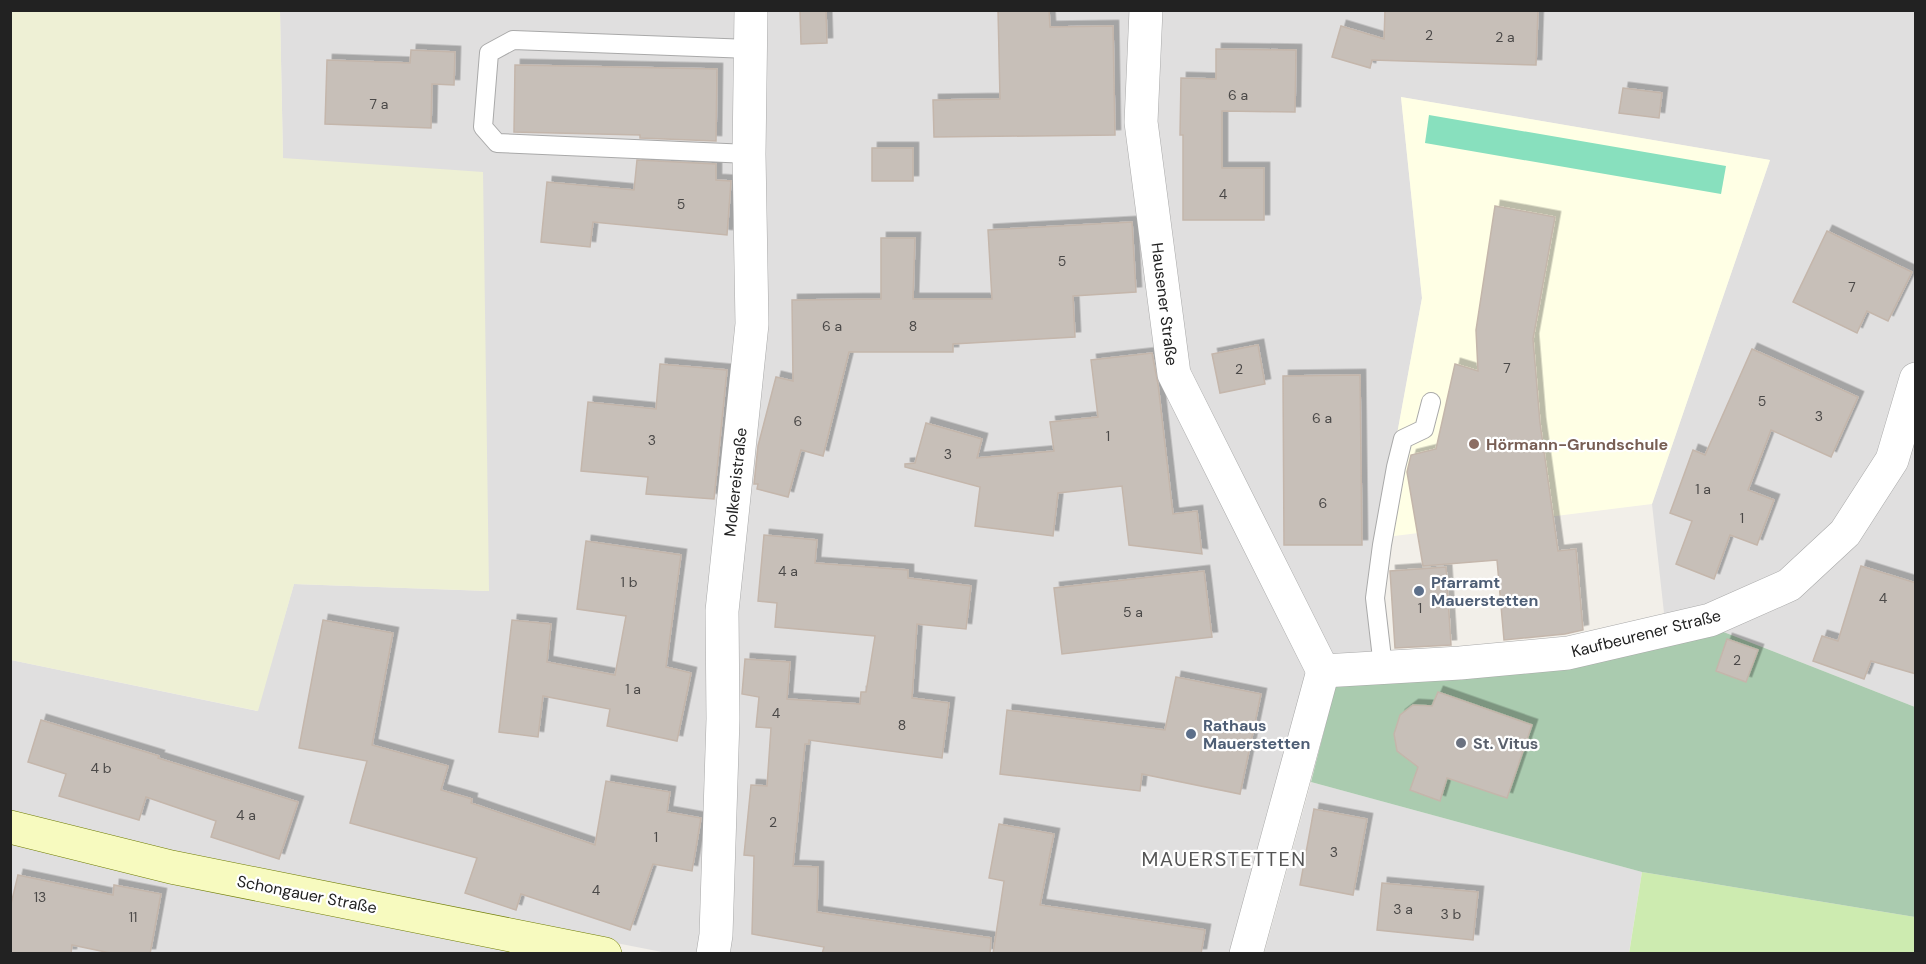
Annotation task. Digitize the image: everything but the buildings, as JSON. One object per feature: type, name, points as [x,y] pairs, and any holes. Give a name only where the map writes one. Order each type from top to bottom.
[{"type":"main road","name":"Schongauer Straße","points":[[10,827],[171,867],[605,954]]},
{"type":"street","name":"Molkereistraße","points":[[713,954],[716,935],[723,731],[722,611],[752,324],[749,154],[751,10]]},
{"type":"street","name":"Hausener Straße","points":[[1146,10],[1141,122],[1174,374],[1323,671]]},
{"type":"street","name":"Kaufbeurener Straße","points":[[1323,671],[1568,653],[1710,620],[1790,585],[1845,533],[1892,460],[1916,379]]},
{"type":"street","points":[[1246,954],[1323,671]]},
{"type":"lane","points":[[749,154],[497,143],[483,127],[489,53],[513,40],[750,49]]},
{"type":"lane","points":[[1383,667],[1375,598],[1396,467],[1403,439],[1424,429],[1431,402]]},
{"type":"shaded area","points":[[11,10],[280,11],[283,158],[483,172],[489,591],[294,584],[258,711],[11,660]]},
{"type":"shaded area","points":[[280,11],[1915,11],[1915,707],[1721,631],[1665,622],[1652,504],[1770,160],[1401,97],[1422,298],[1378,538],[1376,662],[1312,669],[1232,953],[667,953],[417,904],[11,814],[11,660],[257,711],[294,584],[488,591],[283,158]]},
{"type":"shaded area","points":[[1401,97],[1770,160],[1652,504],[1378,538],[1422,298]]},
{"type":"shaded area","points":[[1721,631],[1915,707],[1915,917],[1642,872],[1311,782],[1338,676]]},
{"type":"shaded area","points":[[1311,782],[1642,872],[1629,953],[1264,954]]},
{"type":"shaded area","points":[[10,837],[563,953],[11,953]]},
{"type":"green space","points":[[1429,115],[1726,166],[1721,194],[1425,143]]},
{"type":"green space","points":[[1642,872],[1915,917],[1915,953],[1629,954]]},
{"type":"place","name":"Hörmann-Grundschule","points":[[1474,444]]},
{"type":"place","name":"Pfarramt Mauerstetten","points":[[1419,591]]},
{"type":"place","name":"Rathaus Mauerstetten","points":[[1191,734]]},
{"type":"place","name":"St. Vitus","points":[[1461,743]]},
{"type":"district","name":"MAUERSTETTEN","points":[[1224,859]]}]
